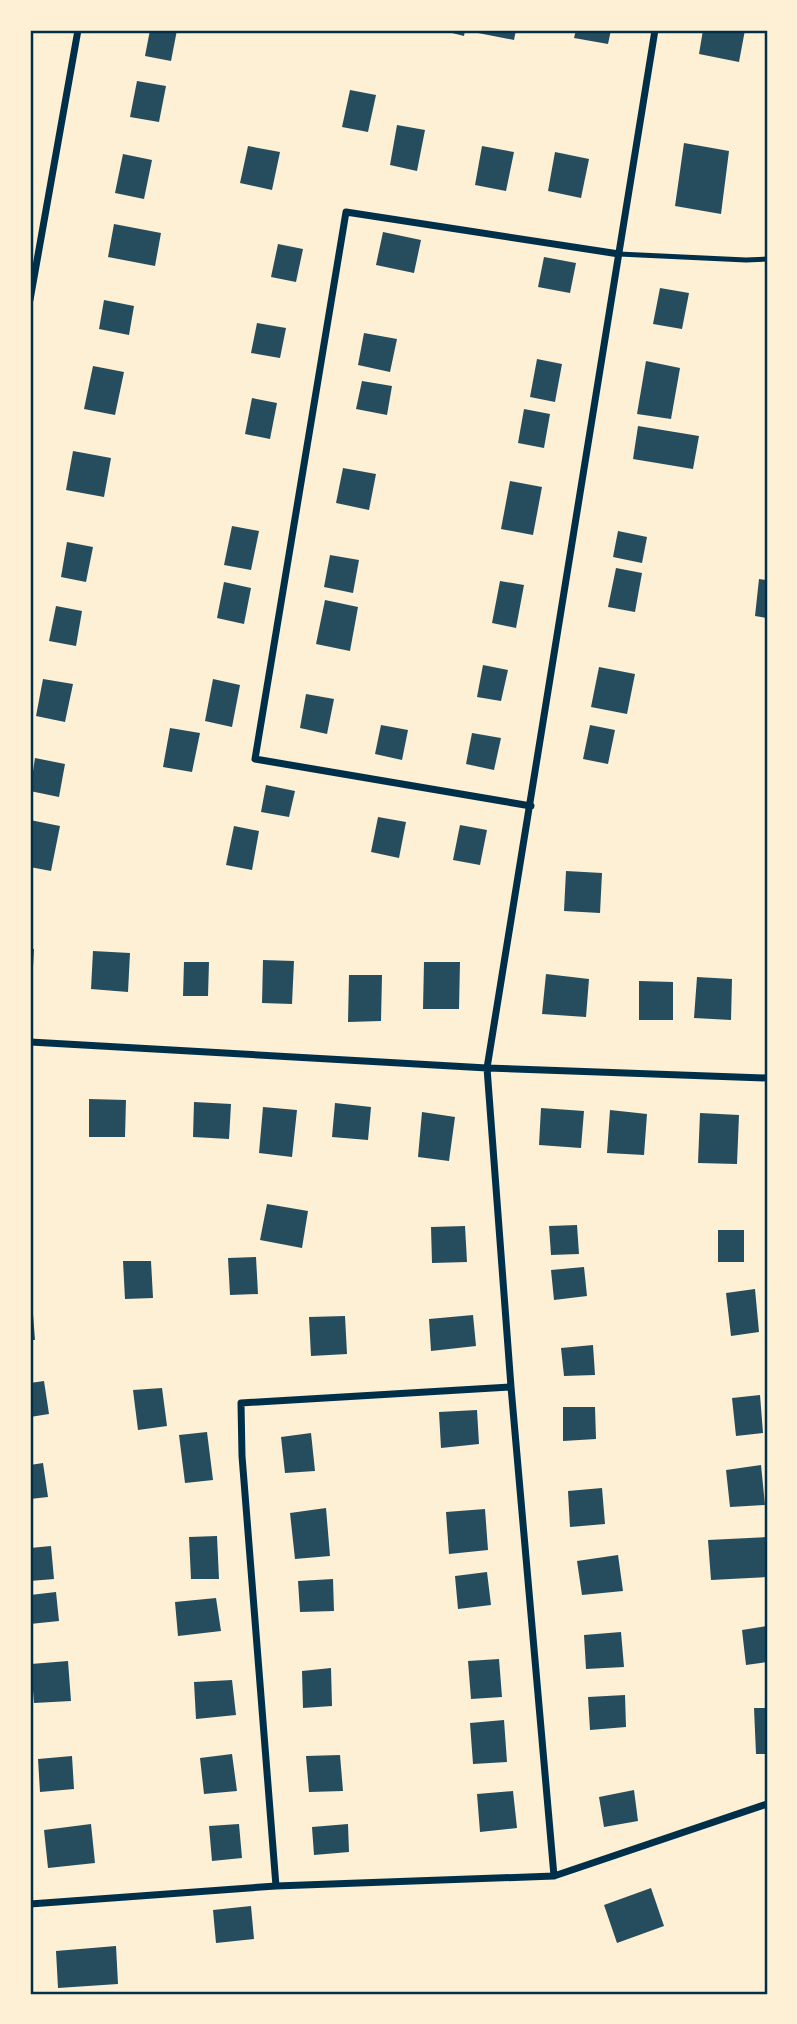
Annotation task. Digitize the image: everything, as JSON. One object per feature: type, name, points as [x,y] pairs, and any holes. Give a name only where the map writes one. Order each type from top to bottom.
[{"type":"street","points":[[30,300],[78,30]]},
{"type":"street","points":[[554,1876],[511,1387],[487,1068],[655,30]]},
{"type":"street","points":[[531,806],[256,759],[346,212],[619,254]]},
{"type":"street","points":[[30,1042],[487,1068],[767,1078]]},
{"type":"street","points":[[275,1886],[242,1456],[241,1403],[511,1387]]},
{"type":"street","points":[[30,1905],[275,1886],[554,1876],[767,1804]]},
{"type":"lane","points":[[619,254],[746,261],[767,259]]},
{"type":"building","points":[[150,30],[177,30],[171,61],[145,56]]},
{"type":"building","points":[[440,30],[465,30],[464,36]]},
{"type":"building","points":[[478,30],[516,30],[514,40],[478,33]]},
{"type":"building","points":[[576,30],[611,30],[608,44],[574,38]]},
{"type":"building","points":[[703,30],[745,30],[739,62],[699,54]]},
{"type":"building","points":[[137,81],[166,86],[159,122],[130,117]]},
{"type":"building","points":[[350,90],[376,95],[368,132],[342,127]]},
{"type":"building","points":[[397,125],[425,130],[417,171],[390,165]]},
{"type":"building","points":[[684,143],[729,151],[721,214],[675,206]]},
{"type":"building","points":[[248,146],[280,152],[272,190],[240,183]]},
{"type":"building","points":[[482,146],[514,152],[506,191],[475,185]]},
{"type":"building","points":[[555,152],[589,159],[581,198],[548,191]]},
{"type":"building","points":[[123,154],[152,160],[144,199],[115,193]]},
{"type":"building","points":[[114,224],[161,233],[155,266],[108,257]]},
{"type":"building","points":[[383,232],[421,240],[414,273],[376,265]]},
{"type":"building","points":[[278,244],[303,249],[296,282],[271,277]]},
{"type":"building","points":[[544,257],[576,263],[570,293],[538,287]]},
{"type":"building","points":[[660,288],[689,293],[682,329],[653,324]]},
{"type":"building","points":[[104,300],[134,306],[129,335],[99,329]]},
{"type":"building","points":[[257,323],[286,328],[280,358],[251,353]]},
{"type":"building","points":[[364,333],[397,339],[390,372],[358,365]]},
{"type":"building","points":[[537,359],[562,364],[555,402],[530,397]]},
{"type":"building","points":[[646,361],[680,368],[671,419],[637,414]]},
{"type":"building","points":[[93,366],[124,372],[115,415],[84,409]]},
{"type":"building","points":[[362,381],[392,386],[387,415],[356,409]]},
{"type":"building","points":[[252,398],[277,403],[270,439],[245,434]]},
{"type":"building","points":[[524,409],[550,414],[544,448],[518,443]]},
{"type":"building","points":[[638,426],[699,436],[693,469],[633,459]]},
{"type":"building","points":[[73,451],[111,458],[104,497],[66,490]]},
{"type":"building","points":[[343,468],[376,474],[369,510],[336,503]]},
{"type":"building","points":[[510,481],[542,487],[533,535],[501,529]]},
{"type":"building","points":[[232,526],[259,531],[251,570],[224,565]]},
{"type":"building","points":[[618,531],[647,537],[642,563],[613,557]]},
{"type":"building","points":[[67,542],[93,547],[86,582],[61,577]]},
{"type":"building","points":[[330,555],[359,560],[353,593],[324,587]]},
{"type":"building","points":[[616,568],[642,573],[635,612],[608,607]]},
{"type":"building","points":[[759,579],[767,580],[767,618],[755,616]]},
{"type":"building","points":[[500,581],[524,585],[516,628],[492,623]]},
{"type":"building","points":[[224,582],[251,588],[244,624],[217,618]]},
{"type":"building","points":[[325,600],[358,607],[350,651],[316,644]]},
{"type":"building","points":[[56,606],[82,611],[76,646],[49,641]]},
{"type":"building","points":[[483,665],[508,670],[501,701],[477,697]]},
{"type":"building","points":[[599,667],[635,674],[627,714],[591,707]]},
{"type":"building","points":[[43,679],[73,684],[65,722],[36,716]]},
{"type":"building","points":[[213,679],[240,685],[232,727],[205,721]]},
{"type":"building","points":[[306,694],[334,699],[327,734],[300,728]]},
{"type":"building","points":[[381,725],[408,730],[402,760],[375,754]]},
{"type":"building","points":[[590,725],[615,730],[608,764],[583,759]]},
{"type":"building","points":[[170,728],[200,733],[192,772],[163,767]]},
{"type":"building","points":[[472,733],[501,738],[494,770],[466,764]]},
{"type":"building","points":[[35,758],[65,764],[59,797],[30,791]]},
{"type":"building","points":[[266,785],[295,791],[289,817],[261,812]]},
{"type":"building","points":[[378,817],[406,822],[399,858],[371,852]]},
{"type":"building","points":[[30,820],[60,826],[51,871],[30,867]]},
{"type":"building","points":[[460,825],[487,830],[480,865],[453,860]]},
{"type":"building","points":[[234,826],[259,831],[252,870],[226,865]]},
{"type":"building","points":[[566,871],[602,873],[600,913],[564,911]]},
{"type":"building","points":[[30,949],[34,949],[32,985],[30,985]]},
{"type":"building","points":[[93,951],[130,953],[128,992],[91,989]]},
{"type":"building","points":[[263,960],[294,961],[292,1004],[262,1003]]},
{"type":"building","points":[[184,962],[209,962],[208,996],[183,996]]},
{"type":"building","points":[[424,962],[460,962],[459,1009],[423,1009]]},
{"type":"building","points":[[546,974],[589,979],[586,1017],[542,1014]]},
{"type":"building","points":[[349,975],[382,975],[381,1021],[348,1022]]},
{"type":"building","points":[[697,977],[732,979],[731,1020],[694,1018]]},
{"type":"building","points":[[639,981],[673,982],[673,1020],[639,1020]]},
{"type":"building","points":[[89,1099],[126,1100],[125,1137],[89,1137]]},
{"type":"building","points":[[194,1102],[231,1104],[229,1139],[193,1137]]},
{"type":"building","points":[[335,1103],[371,1107],[368,1140],[332,1137]]},
{"type":"building","points":[[263,1107],[297,1110],[292,1157],[259,1153]]},
{"type":"building","points":[[541,1108],[584,1111],[581,1148],[539,1145]]},
{"type":"building","points":[[610,1110],[647,1114],[644,1155],[607,1153]]},
{"type":"building","points":[[422,1112],[455,1117],[449,1161],[418,1157]]},
{"type":"building","points":[[700,1113],[739,1115],[737,1164],[698,1163]]},
{"type":"building","points":[[267,1204],[308,1211],[302,1248],[260,1240]]},
{"type":"building","points":[[577,1225],[579,1254],[551,1255],[549,1226]]},
{"type":"building","points":[[465,1226],[467,1262],[432,1263],[431,1227]]},
{"type":"building","points":[[718,1230],[744,1230],[744,1262],[718,1262]]},
{"type":"building","points":[[256,1257],[258,1294],[230,1295],[228,1258]]},
{"type":"building","points":[[123,1261],[151,1261],[153,1298],[125,1299]]},
{"type":"building","points":[[584,1267],[587,1296],[554,1300],[551,1270]]},
{"type":"building","points":[[755,1289],[759,1332],[731,1336],[726,1293]]},
{"type":"building","points":[[32,1301],[35,1340],[30,1340]]},
{"type":"building","points":[[473,1315],[476,1346],[431,1351],[429,1319]]},
{"type":"building","points":[[345,1316],[347,1354],[311,1356],[309,1317]]},
{"type":"building","points":[[593,1345],[595,1375],[564,1376],[561,1348]]},
{"type":"building","points":[[44,1381],[49,1414],[30,1417],[30,1383]]},
{"type":"building","points":[[162,1388],[167,1426],[138,1430],[133,1390]]},
{"type":"building","points":[[760,1395],[763,1433],[736,1436],[732,1398]]},
{"type":"building","points":[[563,1407],[595,1407],[596,1439],[563,1441]]},
{"type":"building","points":[[477,1410],[479,1444],[441,1448],[439,1412]]},
{"type":"building","points":[[207,1432],[213,1480],[185,1483],[179,1435]]},
{"type":"building","points":[[311,1433],[315,1471],[285,1473],[281,1437]]},
{"type":"building","points":[[43,1463],[48,1497],[30,1499],[30,1465]]},
{"type":"building","points":[[761,1465],[765,1505],[730,1507],[726,1470]]},
{"type":"building","points":[[602,1488],[605,1524],[570,1527],[568,1491]]},
{"type":"building","points":[[326,1508],[330,1556],[295,1559],[290,1513]]},
{"type":"building","points":[[485,1509],[488,1550],[449,1554],[446,1512]]},
{"type":"building","points":[[217,1536],[219,1579],[191,1579],[189,1537]]},
{"type":"building","points":[[767,1537],[767,1577],[711,1580],[708,1540]]},
{"type":"building","points":[[51,1546],[54,1579],[30,1581],[30,1548]]},
{"type":"building","points":[[618,1555],[623,1591],[582,1595],[577,1561]]},
{"type":"building","points":[[487,1572],[491,1605],[458,1609],[455,1576]]},
{"type":"building","points":[[333,1579],[334,1611],[300,1612],[298,1581]]},
{"type":"building","points":[[56,1592],[59,1621],[30,1624],[30,1595]]},
{"type":"building","points":[[216,1598],[221,1631],[178,1636],[175,1602]]},
{"type":"building","points":[[767,1626],[767,1662],[746,1665],[742,1630]]},
{"type":"building","points":[[621,1632],[624,1667],[586,1669],[584,1635]]},
{"type":"building","points":[[499,1659],[502,1697],[471,1699],[468,1661]]},
{"type":"building","points":[[68,1661],[71,1701],[34,1703],[31,1664]]},
{"type":"building","points":[[331,1668],[332,1706],[303,1708],[302,1671]]},
{"type":"building","points":[[232,1680],[236,1715],[196,1719],[194,1682]]},
{"type":"building","points":[[625,1695],[626,1727],[590,1730],[588,1697]]},
{"type":"building","points":[[754,1708],[767,1708],[767,1754],[756,1754]]},
{"type":"building","points":[[504,1720],[507,1762],[473,1764],[470,1723]]},
{"type":"building","points":[[232,1754],[237,1791],[204,1794],[200,1758]]},
{"type":"building","points":[[340,1755],[343,1791],[309,1792],[306,1756]]},
{"type":"building","points":[[72,1756],[74,1789],[40,1792],[38,1759]]},
{"type":"building","points":[[634,1790],[638,1821],[604,1827],[599,1797]]},
{"type":"building","points":[[513,1791],[517,1828],[480,1832],[477,1794]]},
{"type":"building","points":[[91,1824],[95,1863],[48,1868],[44,1830]]},
{"type":"building","points":[[239,1824],[242,1858],[212,1861],[209,1826]]},
{"type":"building","points":[[348,1824],[349,1852],[314,1855],[312,1827]]},
{"type":"building","points":[[651,1888],[664,1926],[617,1943],[604,1905]]},
{"type":"building","points":[[251,1906],[254,1939],[216,1943],[213,1910]]},
{"type":"building","points":[[116,1946],[118,1984],[58,1988],[56,1951]]}]
